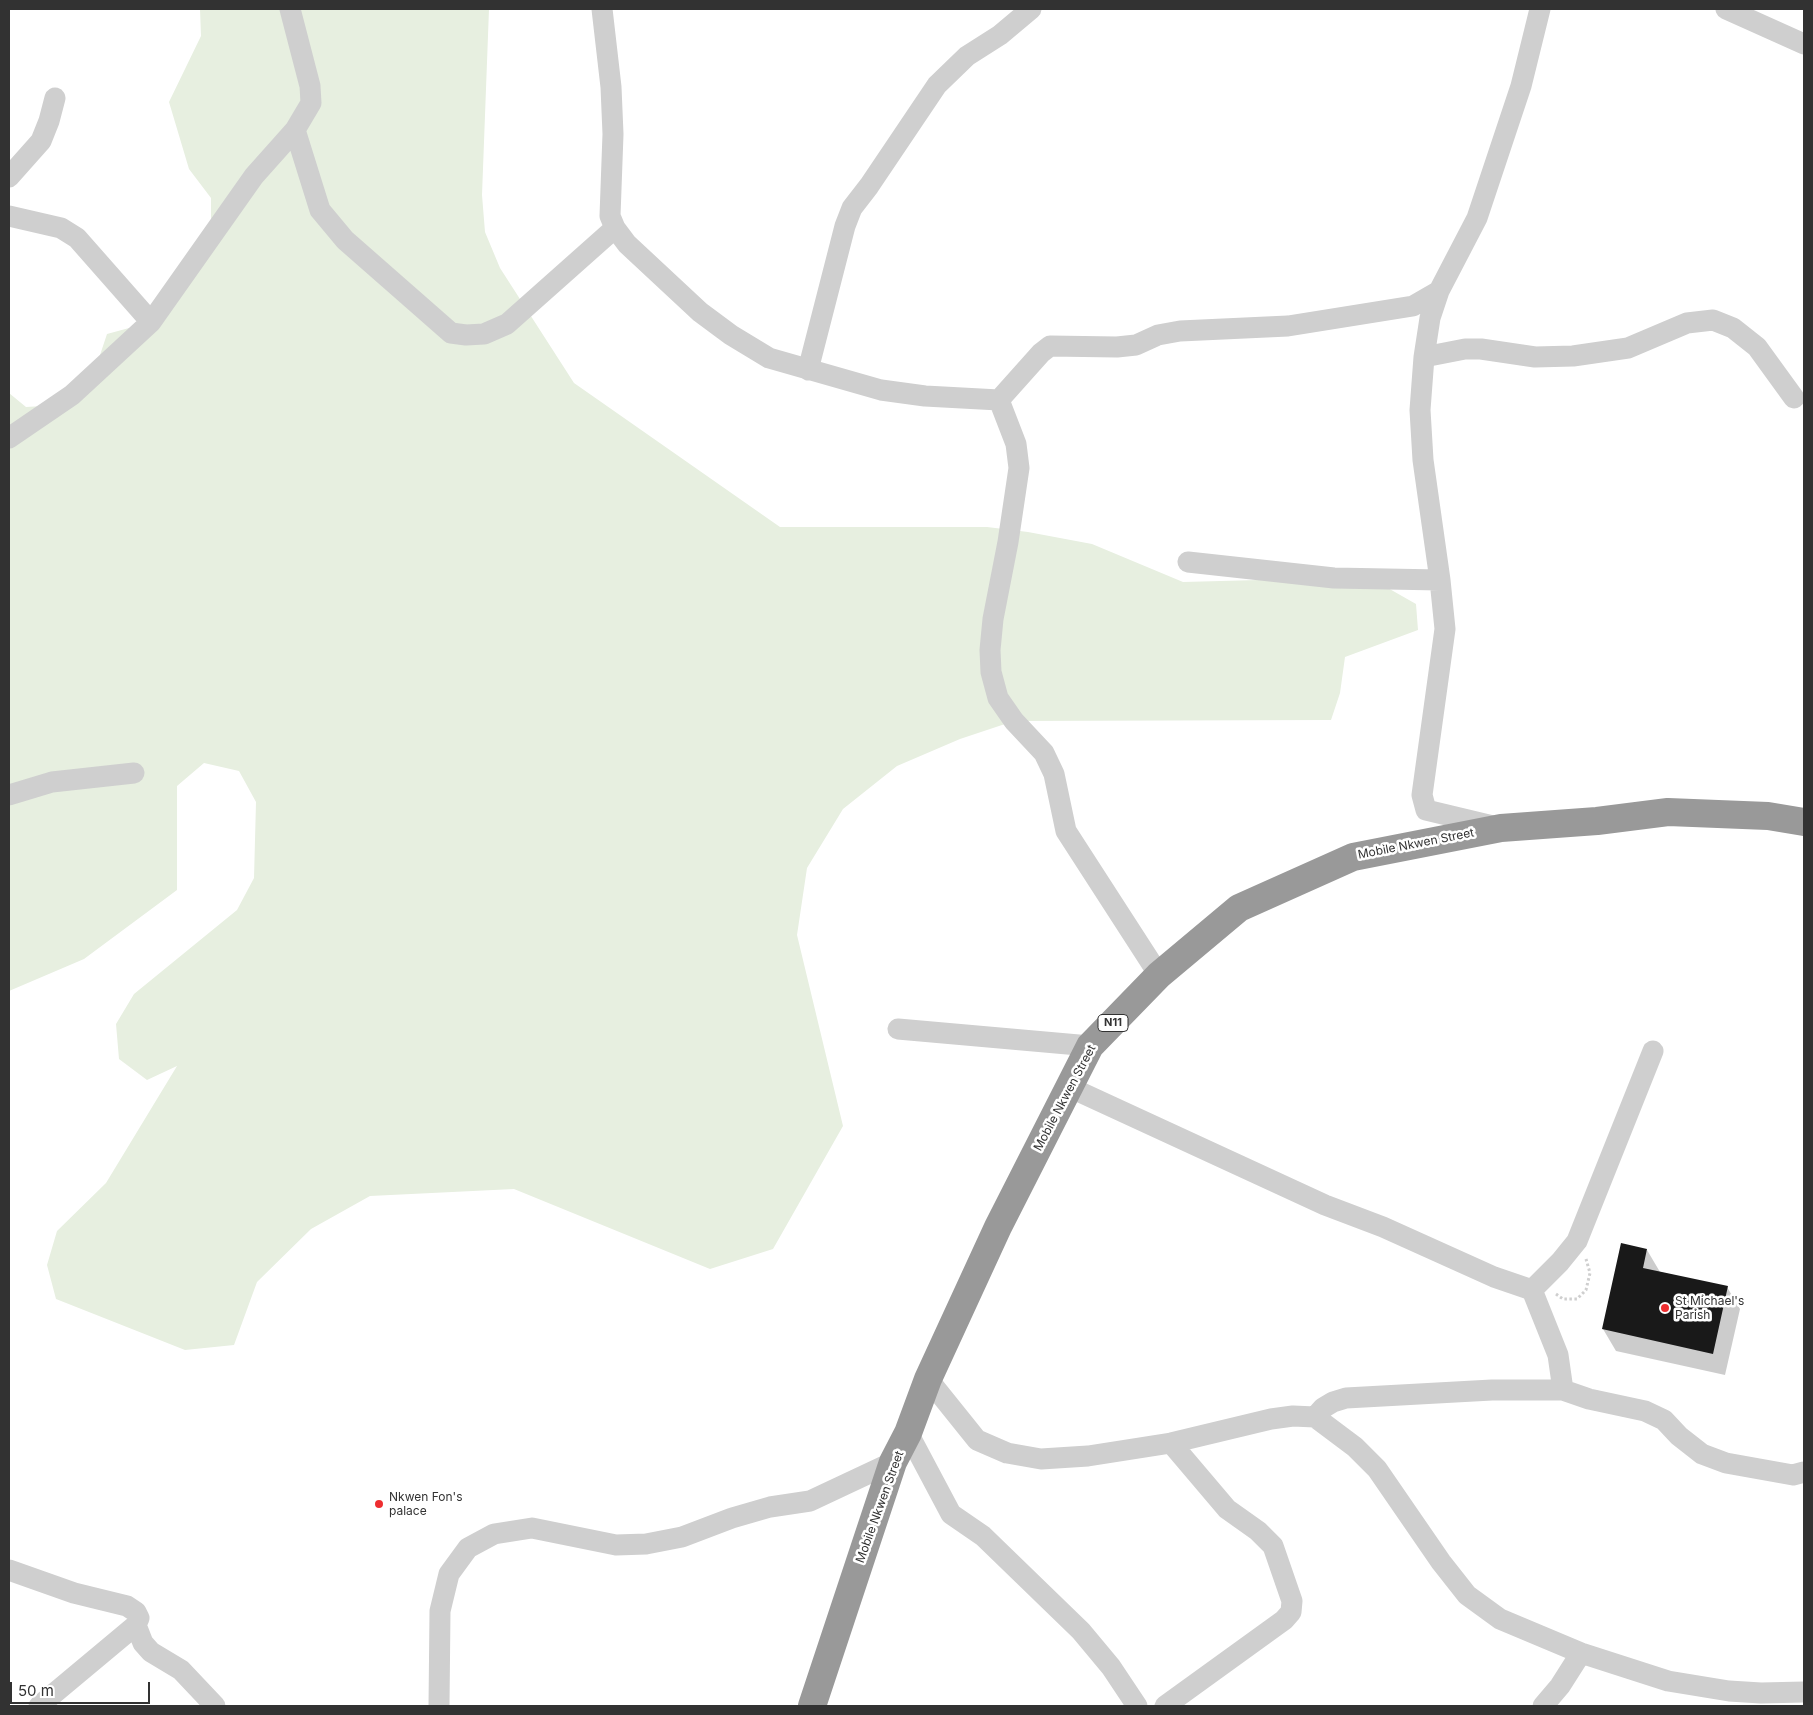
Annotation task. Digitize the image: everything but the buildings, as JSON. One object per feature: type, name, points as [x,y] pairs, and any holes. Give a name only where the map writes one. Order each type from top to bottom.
[{"type":"highway","name":"Mobile Nkwen Street","points":[[812,1706],[893,1462],[908,1433],[928,1379],[998,1227],[1090,1046],[1159,976],[1238,908],[1353,857],[1501,828],[1597,821],[1668,812],[1768,816],[1804,822]]},
{"type":"street","points":[[9,438],[72,395],[151,322],[254,176],[295,130],[310,103],[310,86],[290,9]]},
{"type":"street","points":[[602,9],[611,87],[613,134],[610,216],[615,228],[627,244],[700,312],[731,335],[769,358],[881,390],[925,396],[999,400]]},
{"type":"street","points":[[808,370],[845,226],[852,208],[937,85],[966,56],[1000,35],[1031,9]]},
{"type":"street","points":[[1501,828],[1426,810],[1422,795],[1445,629],[1423,460],[1420,410],[1424,357],[1430,318],[1439,291],[1477,218],[1521,86],[1540,9]]},
{"type":"street","points":[[1726,9],[1804,44]]},
{"type":"street","points":[[9,177],[41,141],[55,98]]},
{"type":"street","points":[[295,130],[320,210],[345,240],[451,333],[484,334],[507,324],[615,228]]},
{"type":"street","points":[[9,216],[61,228],[77,238],[151,322]]},
{"type":"street","points":[[999,400],[1041,353],[1050,346],[1117,347],[1136,345],[1158,335],[1180,331],[1288,326],[1413,306],[1439,291]]},
{"type":"street","points":[[1413,306],[1430,318]]},
{"type":"street","points":[[1424,357],[1465,349],[1481,349],[1535,357],[1573,356],[1628,348],[1687,323],[1713,320],[1733,328],[1757,347],[1794,398]]},
{"type":"street","points":[[999,400],[1016,444],[1019,468],[1008,542],[993,618],[990,650],[991,672],[998,698],[1014,721],[1044,753],[1054,774],[1066,831],[1159,976]]},
{"type":"street","points":[[1188,562],[1334,578],[1440,580]]},
{"type":"street","points":[[9,795],[52,782],[134,773]]},
{"type":"street","points":[[898,1029],[1090,1046]]},
{"type":"street","points":[[1536,1286],[1560,1262],[1577,1241],[1653,1051]]},
{"type":"street","points":[[1069,1087],[1325,1205],[1383,1227],[1494,1277],[1536,1286]]},
{"type":"street","points":[[1536,1286],[1558,1355],[1563,1390]]},
{"type":"street","points":[[928,1379],[977,1440],[1007,1453],[1041,1459],[1088,1456],[1171,1443],[1271,1419],[1292,1416],[1315,1417],[1377,1468],[1441,1562],[1467,1595],[1500,1619],[1581,1653],[1668,1681],[1731,1698],[1761,1693],[1804,1692]]},
{"type":"street","points":[[1315,1417],[1323,1408],[1333,1402],[1346,1398],[1492,1390],[1563,1390],[1589,1399],[1645,1410],[1664,1420],[1679,1436],[1702,1454],[1726,1463],[1793,1475],[1804,1472]]},
{"type":"street","points":[[908,1433],[951,1514],[983,1536],[1081,1631],[1111,1667],[1137,1706]]},
{"type":"street","points":[[1165,1706],[1284,1620],[1291,1612],[1292,1601],[1273,1546],[1258,1531],[1227,1509],[1171,1443]]},
{"type":"street","points":[[439,1706],[440,1611],[449,1574],[468,1548],[494,1534],[532,1528],[616,1544],[646,1544],[682,1537],[732,1518],[770,1507],[810,1501],[893,1462]]},
{"type":"street","points":[[9,1570],[74,1593],[127,1606],[136,1612],[138,1618],[136,1625],[39,1706]]},
{"type":"street","points":[[136,1625],[143,1643],[151,1652],[181,1670],[215,1706]]},
{"type":"street","points":[[1543,1706],[1560,1686],[1581,1653]]},
{"type":"path","points":[[1536,1286],[1563,1299],[1577,1299],[1586,1290],[1590,1273],[1587,1261],[1577,1241]]},
{"type":"green space","points":[[200,9],[489,9],[482,195],[485,232],[500,268],[574,383],[780,527],[987,527],[1028,532],[1092,544],[1183,582],[1334,578],[1372,579],[1416,604],[1418,630],[1345,657],[1340,693],[1331,720],[1014,721],[960,739],[897,766],[843,809],[807,868],[797,935],[843,1126],[773,1249],[710,1269],[514,1189],[370,1196],[311,1229],[257,1282],[234,1345],[185,1350],[56,1299],[47,1265],[57,1231],[106,1183],[177,1066],[147,1080],[119,1059],[116,1024],[134,994],[237,910],[254,878],[256,802],[239,771],[204,763],[177,786],[177,890],[84,959],[9,991],[9,393],[26,407],[59,405],[96,367],[107,334],[151,322],[211,237],[211,198],[189,169],[169,102],[201,36]]},
{"type":"place","name":"St Michael's Parish","points":[[1665,1308]]},
{"type":"place","name":"Nkwen Fon's palace","points":[[379,1504]]}]
